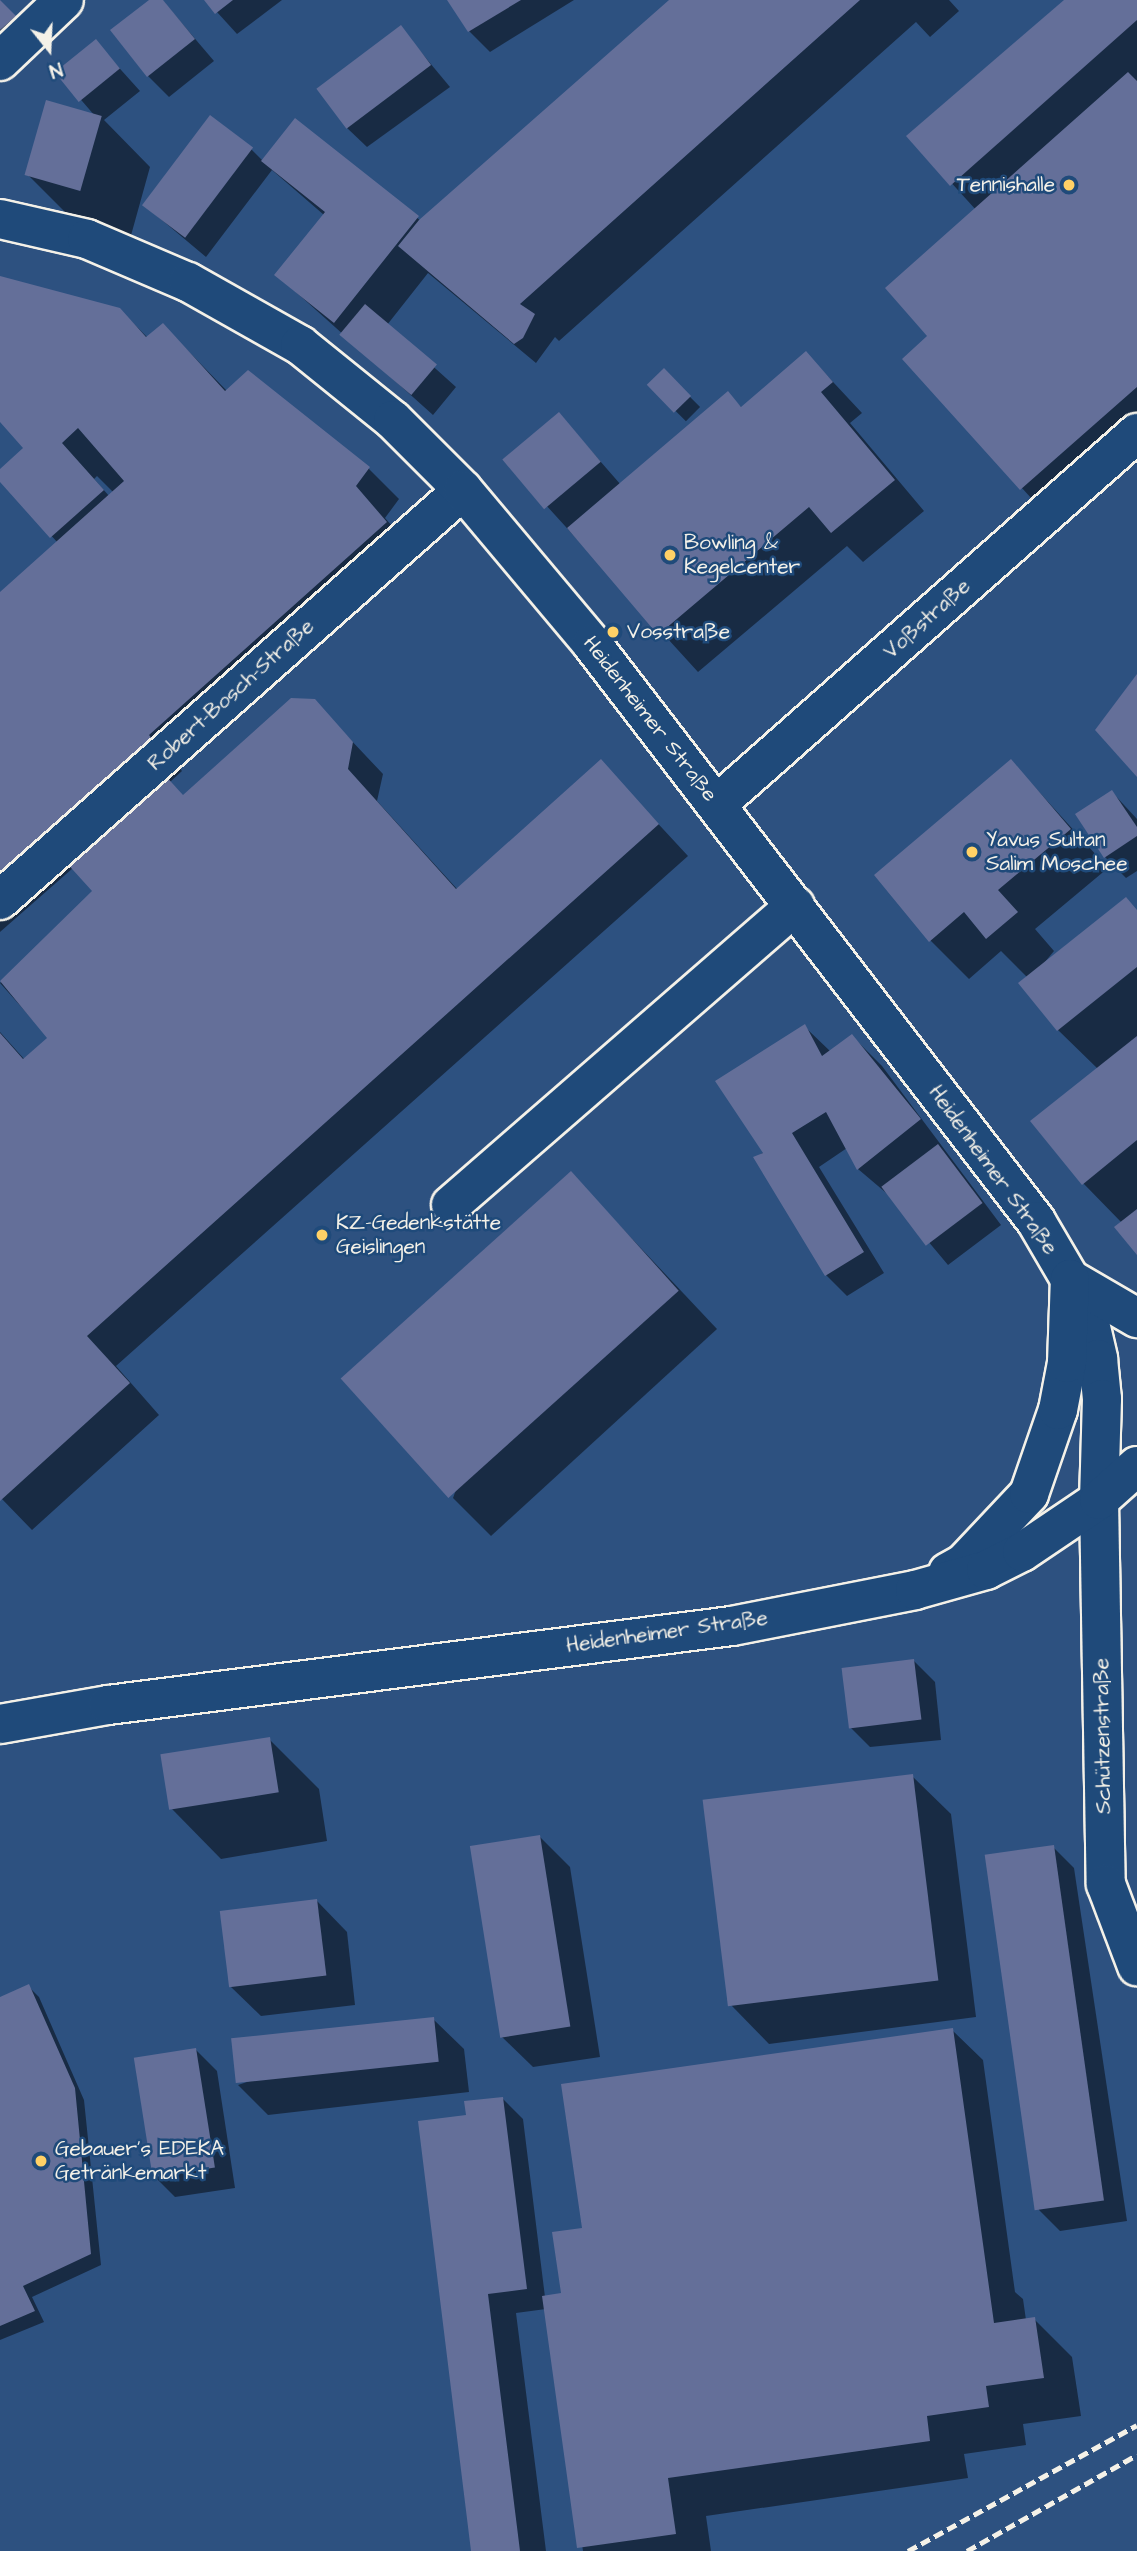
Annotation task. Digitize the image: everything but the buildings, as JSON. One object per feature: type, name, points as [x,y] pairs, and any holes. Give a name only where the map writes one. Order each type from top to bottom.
[{"type":"street","points":[[0,61],[64,0]]},
{"type":"street","name":"Heidenheimer Straße","points":[[0,219],[88,239],[188,282],[300,345],[393,420],[463,490],[592,644],[1036,1221],[1070,1279],[1090,1323],[1098,1359],[1102,1399],[1099,1500],[1010,1558],[915,1590],[732,1626],[108,1705],[0,1724]]},
{"type":"street","name":"Voßstraße","points":[[716,805],[1137,433]]},
{"type":"street","name":"Robert-Bosch-Straße","points":[[0,900],[463,490]]},
{"type":"street","points":[[451,1205],[795,906]]},
{"type":"street","points":[[915,1590],[964,1563],[1029,1494],[1058,1410],[1067,1363],[1070,1279],[1137,1318]]},
{"type":"street","points":[[1099,1500],[1137,1466]]},
{"type":"street","name":"Schützenstraße","points":[[1099,1500],[1106,1884],[1137,1966]]},
{"type":"railway","points":[[908,2551],[1137,2425]]},
{"type":"railway","points":[[967,2551],[1137,2455]]},
{"type":"place","name":"Tennishalle","points":[[1069,185]]},
{"type":"place","name":"Bowling & Kegelcenter","points":[[670,555]]},
{"type":"place","name":"Vosstraße","points":[[613,632]]},
{"type":"place","name":"Yavus Sultan Salim Moschee","points":[[972,852]]},
{"type":"place","name":"KZ-Gedenkstätte Geislingen","points":[[322,1235]]},
{"type":"place","name":"Gebauer's EDEKA Getränkemarkt","points":[[41,2161]]}]
